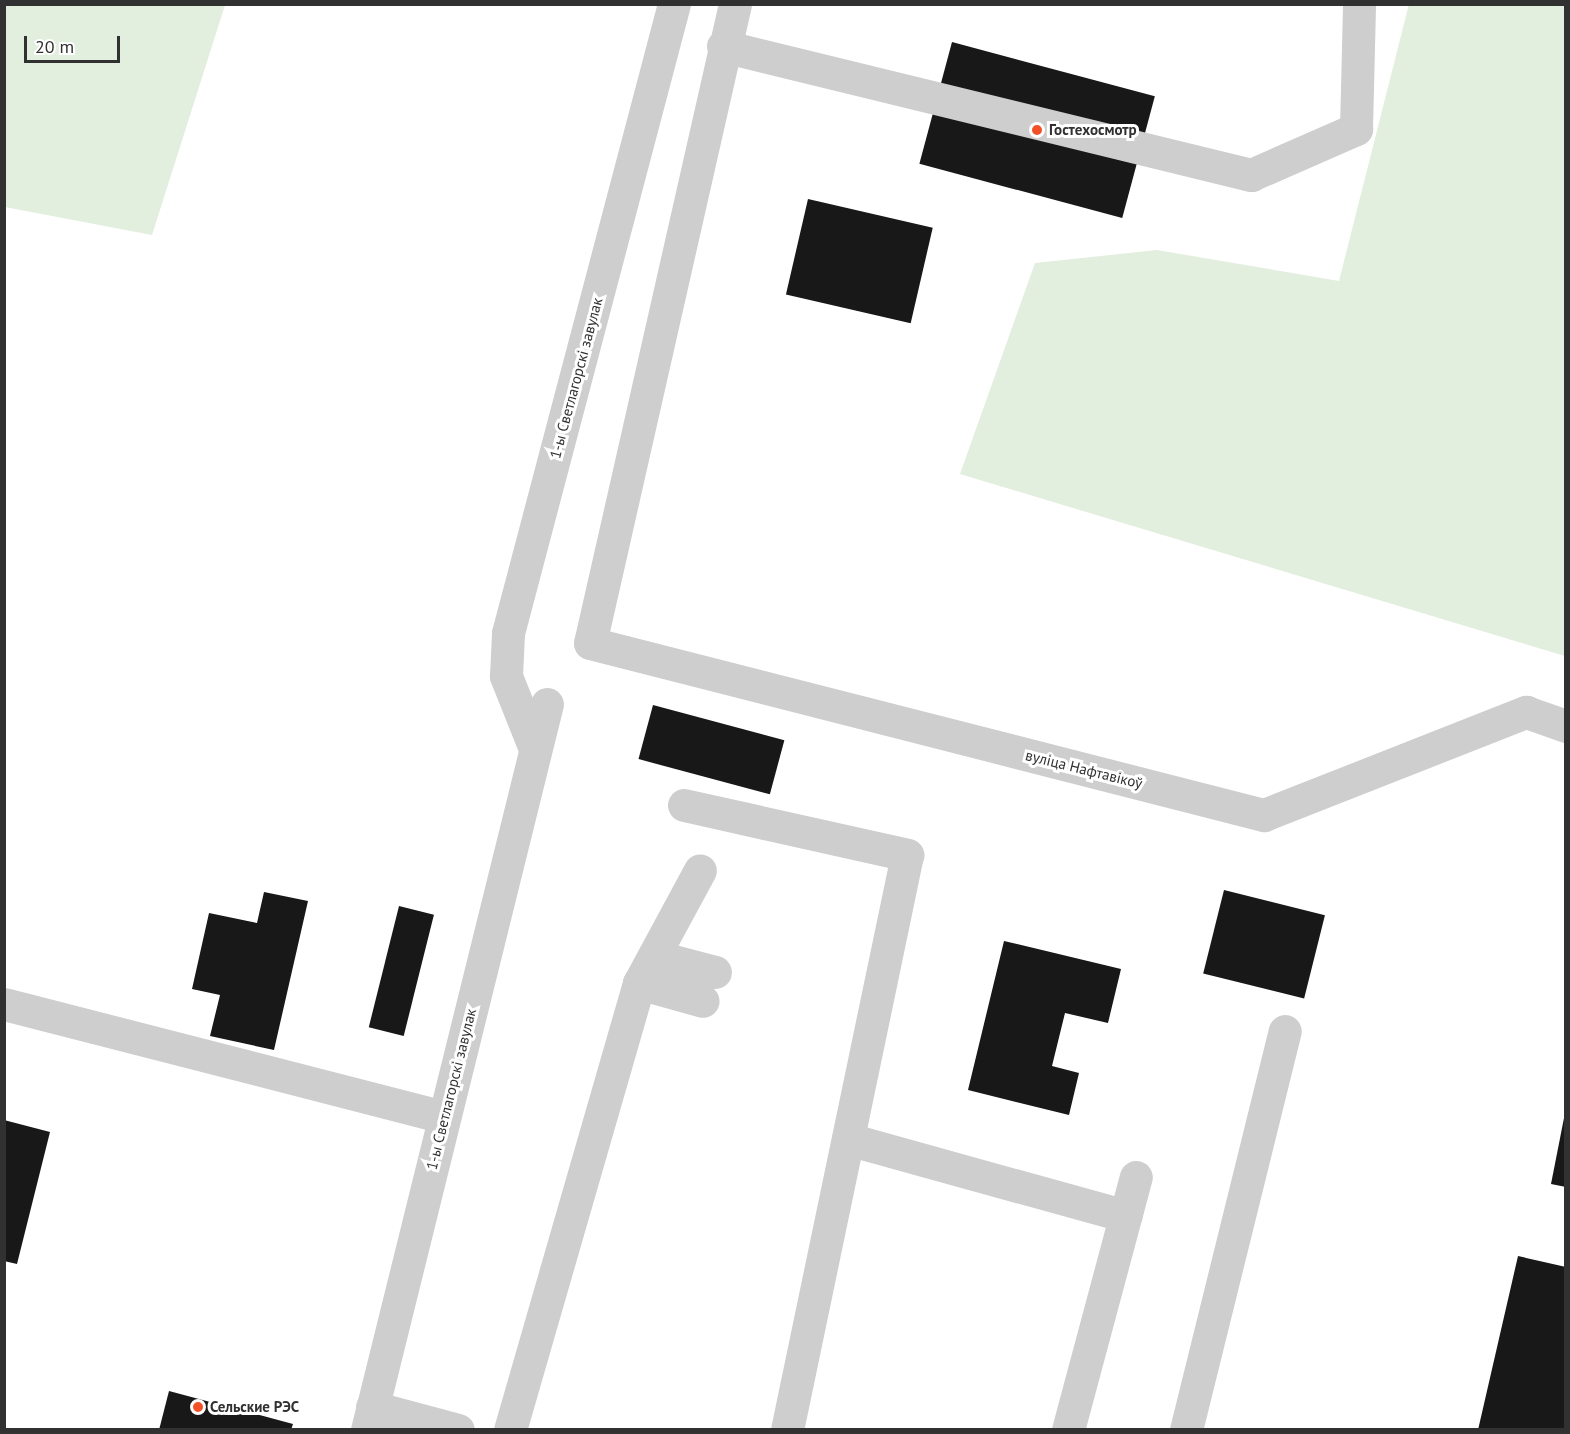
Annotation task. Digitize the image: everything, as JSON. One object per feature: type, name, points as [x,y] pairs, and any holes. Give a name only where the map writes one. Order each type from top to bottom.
[{"type":"street","name":"1-ы Светлагорскі завулак","points":[[536,749],[506,676],[508,633],[674,4]]},
{"type":"street","points":[[735,4],[723,46],[1251,174],[1356,129],[1359,4]]},
{"type":"street","name":"вуліца Нафтавікоў","points":[[723,46],[590,643],[1264,814],[1526,712],[1566,726]]},
{"type":"street","name":"1-ы Светлагорскі завулак","points":[[369,1418],[547,704]]},
{"type":"street","points":[[684,805],[907,855],[787,1430]]},
{"type":"street","points":[[510,1430],[646,969],[700,870]]},
{"type":"street","points":[[646,969],[709,987]]},
{"type":"street","points":[[4,1004],[444,1117]]},
{"type":"street","points":[[1186,1430],[1285,1031]]},
{"type":"street","points":[[848,1138],[1125,1216]]},
{"type":"street","points":[[1068,1430],[1136,1177]]},
{"type":"street","points":[[369,1418],[458,1430]]},
{"type":"green space","points":[[1409,4],[1565,5],[1565,656],[960,474],[1035,263],[1157,250],[1339,281]]},
{"type":"green space","points":[[4,5],[225,5],[152,235],[5,207]]},
{"type":"building","name":"Гостехосмотр","points":[[952,42],[1155,96],[1122,218],[919,164]]},
{"type":"building","points":[[808,199],[933,228],[911,323],[786,294]]},
{"type":"building","points":[[653,705],[784,740],[770,794],[639,759]]},
{"type":"building","points":[[1224,890],[1325,915],[1304,999],[1203,973]]},
{"type":"building","points":[[264,892],[308,901],[274,1050],[210,1036],[220,995],[192,989],[209,913],[257,923]]},
{"type":"building","points":[[399,906],[434,915],[404,1036],[369,1027]]},
{"type":"building","points":[[1004,941],[1121,969],[1108,1023],[1065,1013],[1052,1066],[1079,1073],[1069,1115],[968,1090]]},
{"type":"building","points":[[1564,1118],[1566,1118],[1566,1187],[1551,1184]]},
{"type":"building","points":[[4,1120],[50,1132],[17,1264],[4,1261]]},
{"type":"building","points":[[1518,1256],[1566,1267],[1566,1430],[1478,1430]]},
{"type":"building","name":"Сельские РЭС","points":[[169,1391],[293,1424],[291,1430],[159,1430]]},
{"type":"place","name":"Гостехосмотр","points":[[1037,130]]},
{"type":"place","name":"Сельские РЭС","points":[[198,1407]]}]
